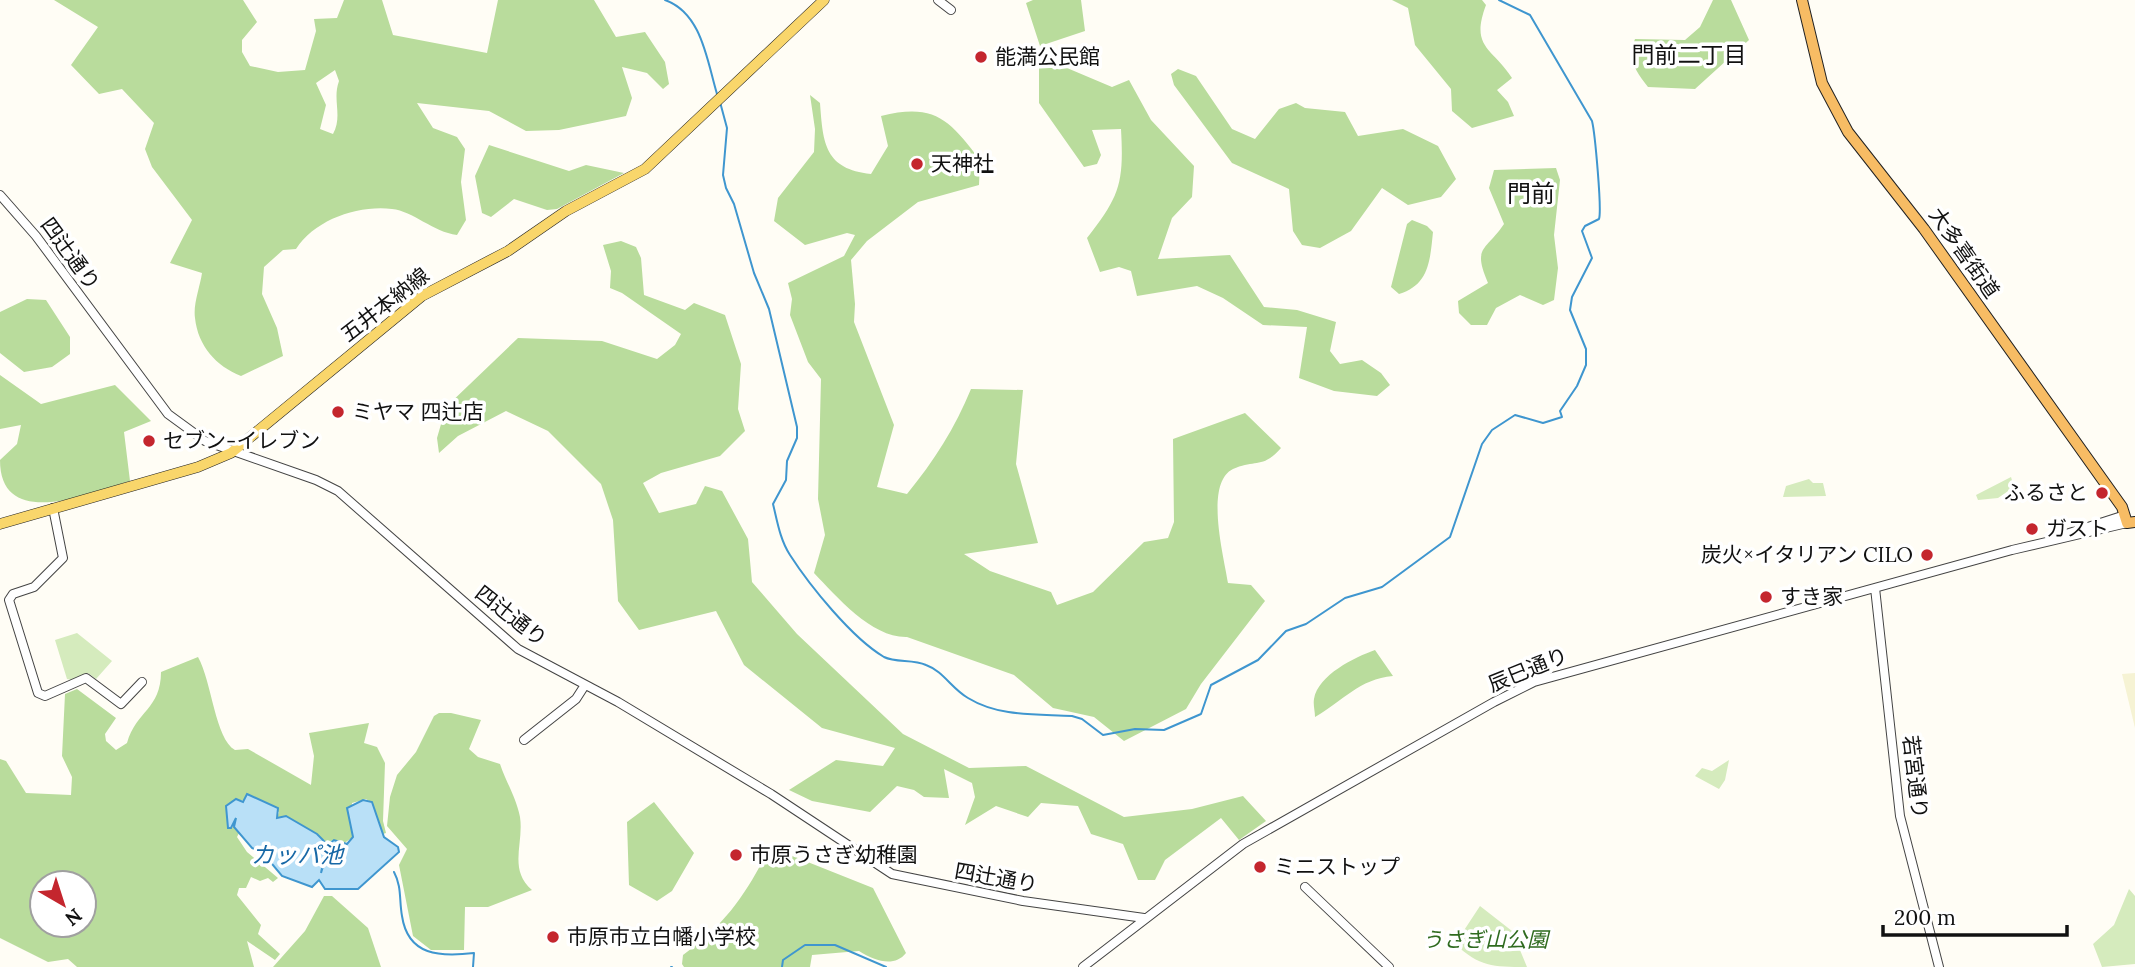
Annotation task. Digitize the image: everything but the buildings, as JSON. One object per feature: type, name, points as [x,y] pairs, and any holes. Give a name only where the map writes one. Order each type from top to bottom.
[{"type":"highway","name":"大多喜街道","points":[[1802,0],[1822,83],[1848,132],[1924,229],[2131,518]]},
{"type":"main road","name":"五井本納線","points":[[0,524],[198,467],[231,453],[422,296],[508,251],[566,211],[645,169],[824,0]]},
{"type":"street","points":[[938,0],[951,10]]},
{"type":"street","name":"四辻通り","points":[[0,195],[36,236],[157,402],[187,430],[231,453],[316,480],[338,491],[363,510],[518,649],[771,794],[892,874],[1023,901],[1144,918]]},
{"type":"street","points":[[53,508],[63,558],[34,587],[13,594],[9,600],[38,693],[45,696],[86,678],[121,704],[142,682]]},
{"type":"street","name":"辰巳通り","points":[[1083,967],[1243,844],[1513,691],[1572,670],[2047,542],[2086,525],[2131,518]]},
{"type":"street","name":"若宮通り","points":[[1875,588],[1900,816],[1939,967]]},
{"type":"street","points":[[524,740],[576,699],[585,685]]},
{"type":"street","points":[[1305,887],[1390,967]]},
{"type":"shaded area","points":[[2135,673],[2135,728],[2122,674]]},
{"type":"green space","points":[[54,0],[243,0],[257,22],[242,40],[242,52],[250,66],[278,72],[305,70],[316,31],[314,19],[337,18],[344,0],[382,0],[393,35],[487,53],[498,0],[594,0],[616,37],[645,32],[665,62],[669,84],[663,89],[647,73],[622,67],[632,98],[626,116],[559,130],[526,131],[489,111],[417,103],[433,128],[457,137],[465,149],[461,182],[466,220],[457,235],[440,230],[408,213],[392,209],[365,209],[325,223],[314,230],[296,249],[283,250],[264,267],[262,294],[277,328],[283,356],[241,376],[216,361],[200,337],[195,313],[202,273],[170,263],[192,220],[152,167],[145,149],[154,123],[122,89],[99,94],[71,65],[98,27]],"holes":[[[335,70],[339,81],[337,121],[333,134],[320,129],[326,105],[316,83]]]},
{"type":"green space","points":[[1033,0],[1081,0],[1085,31],[1040,46],[1026,3]]},
{"type":"green space","points":[[1392,0],[1482,0],[1486,5],[1480,30],[1482,39],[1512,78],[1497,90],[1508,102],[1514,116],[1472,128],[1452,111],[1451,89],[1415,45],[1408,8]]},
{"type":"green space","points":[[1713,0],[1731,0],[1749,40],[1695,89],[1648,87],[1632,59],[1635,39],[1685,40],[1700,27]]},
{"type":"green space","points":[[1039,68],[1067,68],[1112,87],[1129,80],[1151,120],[1194,166],[1192,197],[1172,218],[1158,259],[1230,255],[1264,307],[1297,310],[1336,322],[1330,351],[1340,364],[1362,360],[1381,373],[1390,385],[1377,396],[1334,391],[1299,378],[1307,327],[1263,325],[1223,298],[1197,286],[1137,296],[1131,271],[1119,267],[1100,272],[1087,238],[1107,211],[1118,188],[1122,163],[1121,129],[1092,130],[1101,155],[1097,164],[1084,167],[1039,103]]},
{"type":"green space","points":[[1178,69],[1196,76],[1232,129],[1255,139],[1279,109],[1296,103],[1305,108],[1345,112],[1358,136],[1403,129],[1438,146],[1456,179],[1441,197],[1408,205],[1382,188],[1351,231],[1320,248],[1302,245],[1293,231],[1289,189],[1232,163],[1174,85],[1171,74]]},
{"type":"green space","points":[[810,95],[820,103],[825,142],[829,152],[844,167],[871,174],[888,146],[881,116],[899,112],[927,113],[939,118],[959,134],[980,160],[979,185],[918,202],[867,241],[851,260],[854,322],[894,425],[877,487],[907,494],[943,444],[971,389],[1023,390],[1016,464],[1038,543],[964,554],[990,571],[1051,592],[1057,605],[1093,592],[1144,542],[1168,538],[1174,522],[1173,439],[1245,413],[1281,448],[1269,459],[1233,469],[1224,477],[1219,489],[1218,522],[1228,583],[1251,585],[1265,601],[1201,684],[1186,709],[1124,741],[1094,717],[1053,708],[1014,675],[907,637],[894,636],[868,624],[814,573],[825,535],[818,499],[821,379],[808,362],[790,315],[792,299],[788,283],[844,256],[855,235],[847,233],[805,245],[774,221],[778,198],[814,152],[815,129]]},
{"type":"green space","points":[[489,145],[569,171],[586,165],[624,173],[557,209],[547,210],[514,199],[491,217],[482,213],[475,176]]},
{"type":"green space","points":[[1556,168],[1560,180],[1554,235],[1558,268],[1554,300],[1543,305],[1520,295],[1496,308],[1487,325],[1471,325],[1459,313],[1458,301],[1488,283],[1481,255],[1504,224],[1489,188],[1494,170]]},
{"type":"green space","points":[[1412,220],[1427,226],[1433,232],[1431,253],[1426,270],[1417,285],[1399,294],[1391,287],[1407,224]]},
{"type":"green space","points":[[621,241],[636,247],[641,258],[644,295],[685,310],[694,303],[725,315],[741,364],[738,409],[745,431],[720,456],[661,473],[643,483],[659,513],[696,504],[705,486],[722,491],[748,539],[752,582],[797,634],[903,734],[969,768],[1026,766],[1124,817],[1192,809],[1243,796],[1266,821],[1239,840],[1221,818],[1165,860],[1155,880],[1138,880],[1123,844],[1091,834],[1078,806],[1041,803],[1028,817],[996,806],[965,825],[975,797],[972,783],[944,769],[949,798],[924,797],[914,790],[897,786],[870,812],[812,801],[789,790],[836,760],[883,766],[895,748],[822,728],[744,665],[716,611],[639,630],[618,601],[613,520],[601,484],[548,431],[506,411],[458,436],[439,453],[437,438],[446,407],[518,338],[602,341],[657,359],[675,345],[681,334],[622,293],[610,288],[611,271],[603,245]]},
{"type":"green space","points":[[27,299],[46,300],[70,337],[70,354],[52,367],[24,372],[0,353],[0,312]]},
{"type":"green space","points":[[0,375],[41,404],[115,385],[151,421],[124,432],[130,481],[72,499],[50,502],[31,501],[15,495],[4,482],[0,460],[17,444],[21,425],[0,429]]},
{"type":"green space","points":[[2011,477],[2014,487],[1998,498],[1978,500],[1976,495]]},
{"type":"green space","points":[[1809,479],[1813,483],[1823,483],[1826,496],[1783,497],[1786,486]]},
{"type":"green space","points":[[77,633],[112,661],[96,679],[88,673],[72,680],[67,679],[55,640]]},
{"type":"green space","points":[[1375,650],[1393,676],[1370,681],[1315,717],[1314,699],[1322,682],[1338,668]]},
{"type":"green space","points":[[198,657],[218,722],[228,744],[235,750],[248,749],[311,785],[314,756],[309,733],[369,723],[364,743],[377,747],[385,763],[383,821],[386,833],[383,834],[372,803],[366,799],[352,803],[350,823],[353,837],[343,844],[334,840],[327,842],[286,816],[277,818],[279,812],[268,805],[247,800],[228,804],[228,828],[234,827],[247,852],[278,878],[273,882],[268,878],[260,881],[251,877],[246,888],[239,888],[237,895],[261,925],[258,934],[280,954],[275,960],[247,941],[254,967],[77,967],[68,959],[48,962],[0,938],[0,759],[6,761],[26,793],[71,795],[72,777],[62,756],[65,694],[77,689],[116,718],[105,734],[106,741],[116,750],[127,743],[136,724],[153,702],[160,684],[161,672]]},
{"type":"green space","points":[[439,713],[481,720],[469,749],[478,757],[500,764],[520,817],[521,874],[532,890],[488,907],[465,907],[464,950],[431,950],[413,936],[399,865],[407,849],[387,826],[390,797],[397,775],[416,752],[434,716]]},
{"type":"green space","points":[[1729,760],[1725,780],[1719,789],[1695,776],[1702,768],[1712,771]]},
{"type":"green space","points":[[654,802],[694,853],[672,891],[657,901],[629,885],[627,822]]},
{"type":"green space","points":[[770,847],[873,888],[906,953],[891,961],[878,960],[859,951],[812,955],[810,967],[684,967],[683,955],[712,931],[734,907]]},
{"type":"green space","points":[[2129,889],[2135,896],[2135,964],[2102,967],[2093,944],[2114,925]]},
{"type":"green space","points":[[324,896],[332,896],[368,928],[381,967],[273,967],[305,931]]},
{"type":"green space","name":"うさぎ山公園","points":[[1480,906],[1512,931],[1527,967],[1488,964],[1472,957],[1455,944]]},
{"type":"water","name":"カッパ池","points":[[247,794],[278,808],[277,818],[286,816],[317,834],[327,844],[321,873],[330,843],[334,840],[347,844],[353,837],[347,808],[363,800],[372,802],[384,837],[398,847],[399,852],[358,889],[325,889],[319,880],[312,887],[282,876],[263,853],[252,848],[234,827],[236,818],[231,828],[228,828],[226,806],[236,799],[243,802]]},
{"type":"waterway","points":[[665,0],[677,6],[695,27],[706,53],[717,94]]},
{"type":"waterway","points":[[720,102],[727,128],[723,175],[726,188],[734,204],[754,273],[769,309],[797,427],[797,438],[787,461],[786,480],[773,504],[784,543],[798,568],[832,610],[884,657],[921,663],[932,668],[962,694],[980,704],[1005,712],[1072,716],[1082,719],[1103,735],[1135,729],[1164,730],[1201,714],[1211,685],[1258,660],[1286,631],[1306,624],[1345,598],[1382,587],[1450,537],[1482,444],[1492,430],[1515,415],[1543,423],[1562,417],[1560,411],[1577,386],[1586,365],[1586,349],[1570,310],[1572,297],[1592,258],[1582,231],[1585,226],[1599,219],[1600,213],[1592,121],[1530,15],[1499,0]]},
{"type":"waterway","points":[[394,872],[405,929],[411,939],[418,946],[438,954],[474,953],[473,967]]},
{"type":"waterway","points":[[782,967],[783,960],[805,945],[835,945],[886,967]]},
{"type":"place","name":"能満公民館","points":[[981,57]]},
{"type":"place","name":"天神社","points":[[917,164]]},
{"type":"place","name":"ミヤマ 四辻店","points":[[338,412]]},
{"type":"place","name":"セブン-イレブン","points":[[149,441]]},
{"type":"place","name":"ふるさと","points":[[2102,493]]},
{"type":"place","name":"ガスト","points":[[2032,529]]},
{"type":"place","name":"炭火×イタリアン CILO","points":[[1927,555]]},
{"type":"place","name":"すき家","points":[[1766,597]]},
{"type":"place","name":"市原うさぎ幼稚園","points":[[736,855]]},
{"type":"place","name":"ミニストップ","points":[[1260,867]]},
{"type":"place","name":"市原市立白幡小学校","points":[[553,937]]},
{"type":"district","name":"門前二丁目","points":[[1689,55]]},
{"type":"district","name":"門前","points":[[1531,194]]}]
